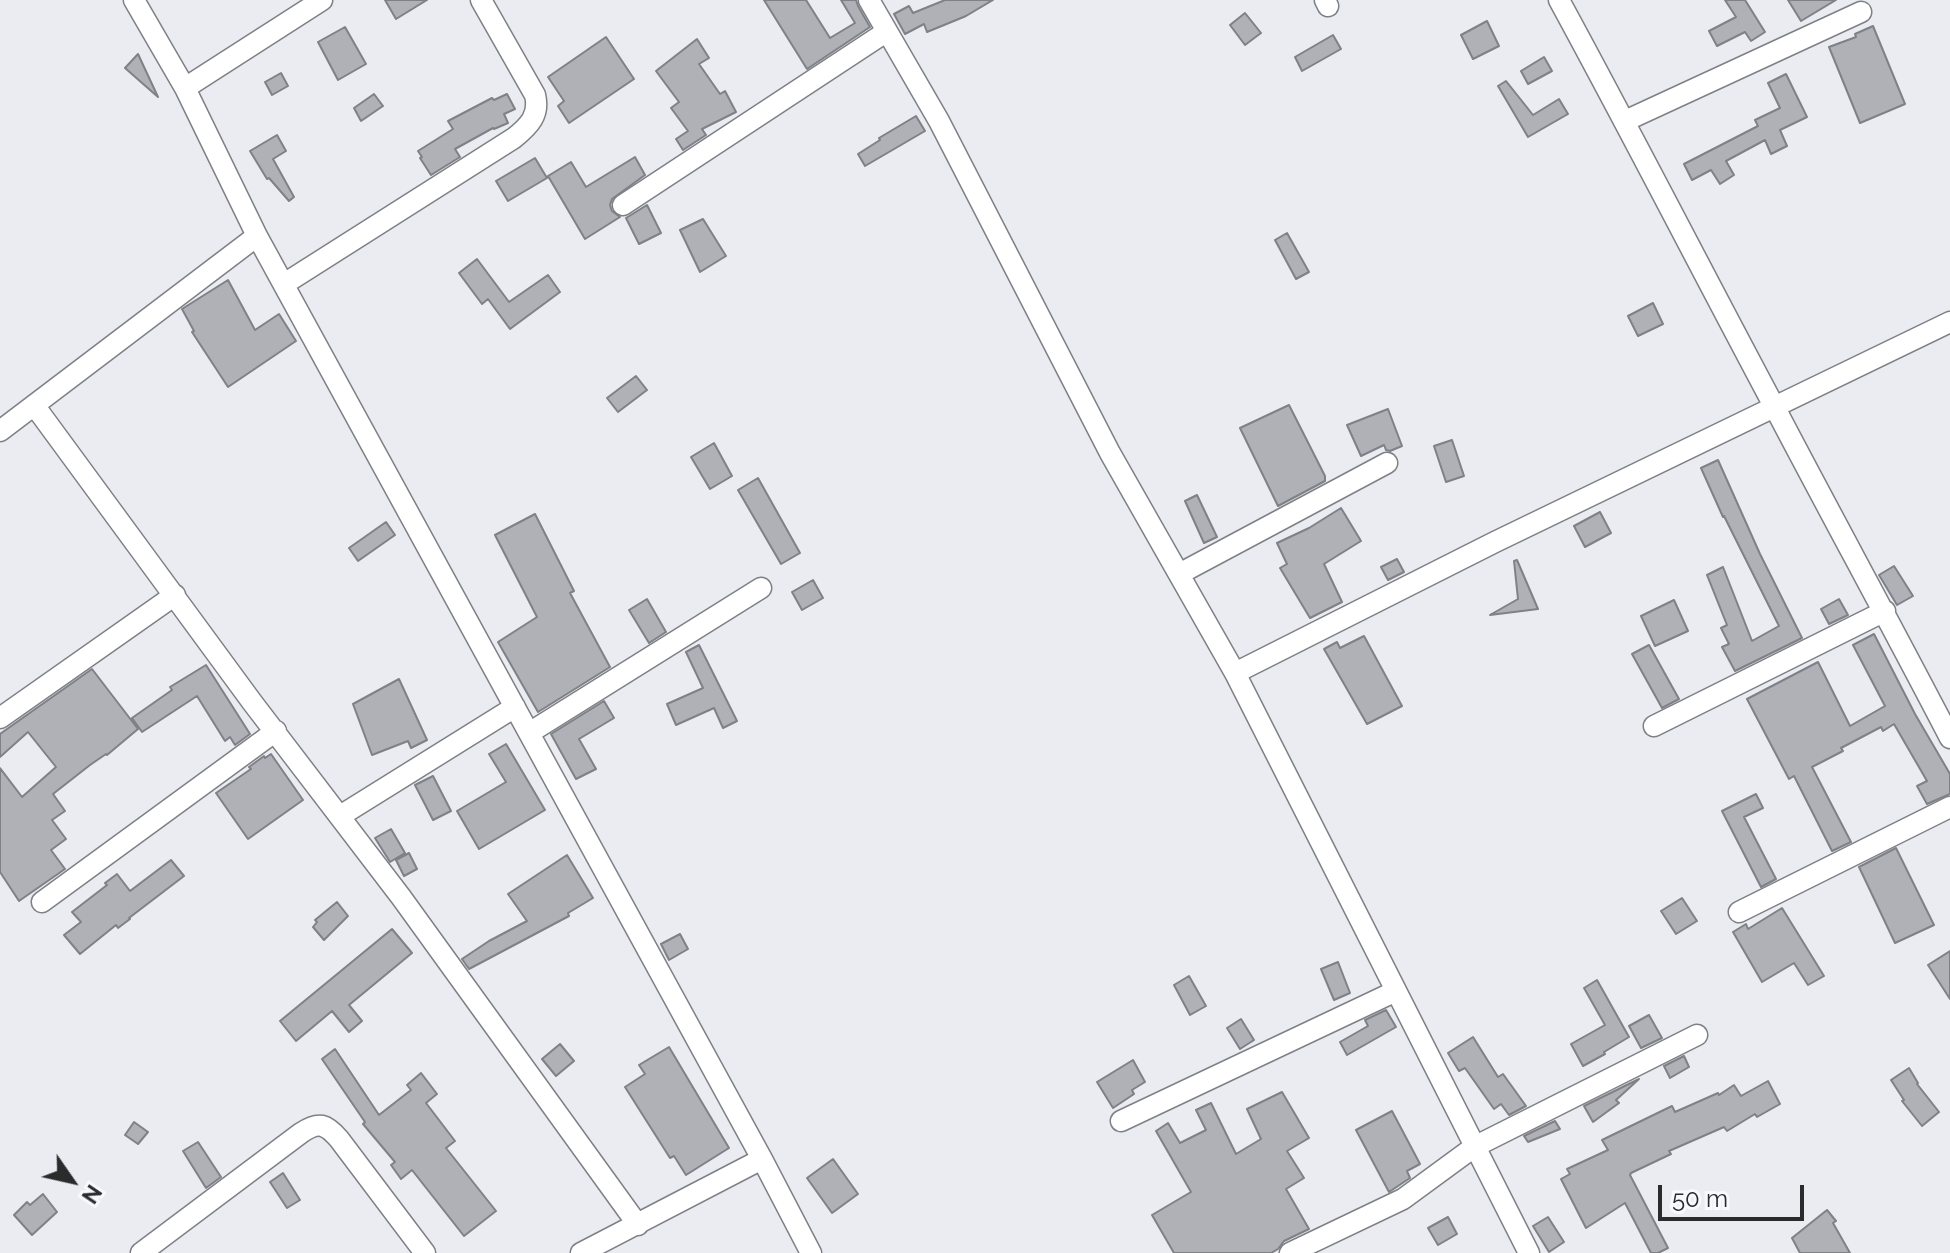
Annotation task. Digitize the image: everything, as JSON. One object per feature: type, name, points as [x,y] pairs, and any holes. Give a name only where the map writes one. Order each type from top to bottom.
[{"type":"street","points":[[134,0],[185,88],[257,236],[811,1253]]},
{"type":"street","points":[[185,88],[322,0]]},
{"type":"street","points":[[284,284],[514,138],[535,117],[538,105],[535,95],[481,0]]},
{"type":"street","points":[[869,0],[939,121],[1110,453],[1235,673],[1529,1253]]},
{"type":"street","points":[[1559,0],[1950,738]]},
{"type":"street","points":[[1625,121],[1861,12]]},
{"type":"street","points":[[623,205],[886,32]]},
{"type":"street","points":[[0,431],[257,236]]},
{"type":"street","points":[[1235,673],[1495,542],[1950,322]]},
{"type":"street","points":[[34,405],[252,702],[411,910],[638,1225]]},
{"type":"street","points":[[1179,574],[1387,463]]},
{"type":"street","points":[[529,733],[761,588]]},
{"type":"street","points":[[0,718],[175,595]]},
{"type":"street","points":[[1654,726],[1885,611]]},
{"type":"street","points":[[340,816],[515,707]]},
{"type":"street","points":[[42,902],[276,731]]},
{"type":"street","points":[[1739,912],[1950,807]]},
{"type":"street","points":[[1121,1121],[1396,991]]},
{"type":"street","points":[[1290,1253],[1403,1199],[1474,1147],[1697,1035]]},
{"type":"street","points":[[141,1253],[301,1133],[311,1126],[321,1125],[330,1128],[339,1139],[425,1253]]},
{"type":"street","points":[[581,1253],[762,1159]]},
{"type":"building","points":[[385,0],[427,0],[396,19]]},
{"type":"building","points":[[764,0],[806,0],[830,38],[855,23],[841,0],[856,0],[870,27],[807,69]]},
{"type":"building","points":[[945,0],[993,0],[966,16],[927,32],[924,24],[905,34],[894,14],[909,6],[913,13]]},
{"type":"building","points":[[1725,0],[1745,0],[1765,32],[1751,41],[1745,32],[1717,46],[1709,31],[1736,17]]},
{"type":"building","points":[[1788,0],[1836,0],[1801,21]]},
{"type":"building","points":[[1245,13],[1261,33],[1245,45],[1230,25]]},
{"type":"building","points":[[1487,21],[1499,46],[1473,59],[1461,35]]},
{"type":"building","points":[[1873,26],[1905,104],[1860,123],[1829,47],[1856,37],[1855,34]]},
{"type":"building","points":[[345,27],[366,64],[338,80],[318,42]]},
{"type":"building","points":[[1333,35],[1341,49],[1302,71],[1295,57]]},
{"type":"building","points":[[606,37],[634,79],[569,123],[558,106],[564,101],[548,77]]},
{"type":"building","points":[[697,39],[709,58],[699,64],[720,94],[725,91],[736,112],[702,129],[706,135],[683,150],[676,139],[688,131],[671,108],[679,102],[656,71]]},
{"type":"building","points":[[138,54],[158,97],[125,68]]},
{"type":"building","points":[[1544,57],[1552,71],[1528,84],[1521,71]]},
{"type":"building","points":[[281,73],[288,86],[272,95],[265,82]]},
{"type":"building","points":[[1786,74],[1807,117],[1780,130],[1787,146],[1771,154],[1765,140],[1726,161],[1734,175],[1720,184],[1711,170],[1692,180],[1684,164],[1758,126],[1755,120],[1780,108],[1768,83]]},
{"type":"building","points":[[1506,81],[1533,115],[1559,99],[1568,114],[1528,137],[1498,86]]},
{"type":"building","points":[[374,94],[383,106],[361,121],[354,108]]},
{"type":"building","points":[[507,94],[515,109],[504,114],[508,123],[455,149],[460,157],[431,175],[418,151],[453,129],[448,121],[492,98],[494,100]]},
{"type":"building","points":[[916,116],[925,131],[865,166],[858,154]]},
{"type":"building","points":[[277,135],[286,151],[273,159],[294,197],[289,201],[267,179],[250,151]]},
{"type":"building","points":[[635,157],[645,175],[612,199],[612,211],[620,217],[585,239],[548,176],[571,162],[586,187]]},
{"type":"building","points":[[535,158],[547,178],[508,201],[496,181]]},
{"type":"building","points":[[647,205],[661,233],[639,244],[626,218]]},
{"type":"building","points":[[703,219],[726,256],[700,272],[680,230]]},
{"type":"building","points":[[1287,233],[1309,272],[1296,279],[1275,240]]},
{"type":"building","points":[[477,259],[509,302],[548,275],[560,292],[510,329],[488,299],[482,304],[459,273]]},
{"type":"building","points":[[228,280],[255,330],[279,314],[296,341],[228,387],[192,332],[182,309]]},
{"type":"building","points":[[1653,303],[1663,324],[1638,336],[1628,316]]},
{"type":"building","points":[[636,376],[647,390],[618,412],[607,398]]},
{"type":"building","points":[[1289,405],[1325,481],[1278,506],[1240,428]]},
{"type":"building","points":[[1388,409],[1402,446],[1390,451],[1384,445],[1361,456],[1347,425]]},
{"type":"building","points":[[1452,440],[1464,476],[1446,482],[1434,446]]},
{"type":"building","points":[[714,443],[732,476],[710,489],[691,457]]},
{"type":"building","points":[[1718,460],[1802,638],[1735,671],[1722,647],[1729,644],[1721,628],[1727,625],[1707,575],[1723,567],[1752,641],[1779,626],[1701,468]]},
{"type":"building","points":[[758,478],[800,553],[781,564],[738,490]]},
{"type":"building","points":[[1197,495],[1217,537],[1204,543],[1185,501]]},
{"type":"building","points":[[1341,508],[1361,541],[1324,564],[1342,602],[1310,618],[1280,568],[1287,564],[1277,543]]},
{"type":"building","points":[[1600,512],[1611,533],[1585,547],[1574,526]]},
{"type":"building","points":[[535,514],[574,591],[570,593],[610,667],[538,712],[498,642],[537,617],[495,535]]},
{"type":"building","points":[[386,522],[395,535],[358,561],[349,548]]},
{"type":"building","points":[[1397,559],[1404,572],[1388,580],[1381,567]]},
{"type":"building","points":[[1517,560],[1538,609],[1490,615],[1518,599],[1514,561]]},
{"type":"building","points":[[1894,566],[1913,596],[1897,605],[1879,575]]},
{"type":"building","points":[[813,580],[823,598],[802,610],[792,592]]},
{"type":"building","points":[[647,599],[666,632],[649,643],[629,610]]},
{"type":"building","points":[[1839,599],[1848,615],[1829,624],[1821,609]]},
{"type":"building","points":[[1674,600],[1688,631],[1655,646],[1641,616]]},
{"type":"building","points":[[1874,634],[1950,774],[1950,794],[1927,804],[1917,786],[1927,781],[1894,724],[1883,731],[1881,727],[1812,767],[1851,842],[1832,851],[1794,776],[1789,779],[1747,699],[1818,662],[1850,726],[1885,706],[1853,645]]},
{"type":"building","points":[[1364,636],[1402,706],[1367,724],[1324,649],[1337,642],[1340,648]]},
{"type":"building","points":[[699,645],[737,721],[723,728],[714,708],[676,725],[667,704],[703,688],[686,652]]},
{"type":"building","points":[[1649,645],[1679,699],[1662,708],[1632,654]]},
{"type":"building","points":[[206,665],[250,734],[235,745],[230,737],[225,741],[197,696],[142,732],[132,718],[172,690],[170,687]]},
{"type":"building","points":[[92,669],[138,729],[53,794],[65,811],[52,820],[66,839],[51,850],[65,869],[19,901],[0,872],[0,768],[22,797],[56,767],[28,732],[0,757],[0,734]]},
{"type":"building","points":[[399,679],[427,740],[411,748],[408,741],[372,755],[353,704]]},
{"type":"building","points":[[604,701],[614,718],[579,739],[596,769],[576,779],[551,734]]},
{"type":"building","points":[[506,744],[545,810],[479,849],[457,811],[506,782],[489,754]]},
{"type":"building","points":[[271,754],[303,800],[248,839],[216,793],[264,756]]},
{"type":"building","points":[[433,776],[451,811],[433,820],[415,785]]},
{"type":"building","points":[[1756,794],[1763,808],[1744,817],[1776,879],[1761,887],[1722,811]]},
{"type":"building","points":[[391,829],[405,853],[390,862],[375,838]]},
{"type":"building","points":[[1896,848],[1934,925],[1895,943],[1859,867]]},
{"type":"building","points":[[409,853],[417,869],[404,876],[396,860]]},
{"type":"building","points":[[567,855],[593,898],[568,913],[569,916],[469,969],[462,959],[527,921],[508,894]]},
{"type":"building","points":[[171,860],[184,876],[80,954],[64,935],[81,922],[72,912],[117,874],[130,891]]},
{"type":"building","points":[[1682,898],[1697,921],[1676,934],[1661,911]]},
{"type":"building","points":[[337,902],[348,916],[324,940],[313,927],[317,922],[315,920]]},
{"type":"building","points":[[1782,908],[1824,976],[1808,985],[1794,963],[1762,982],[1733,932],[1746,924],[1748,929]]},
{"type":"building","points":[[392,929],[412,953],[349,1005],[362,1021],[349,1032],[332,1011],[296,1041],[280,1021]]},
{"type":"building","points":[[680,934],[688,949],[669,960],[661,944]]},
{"type":"building","points":[[1950,951],[1950,999],[1928,965]]},
{"type":"building","points":[[1338,962],[1350,993],[1334,1000],[1321,969]]},
{"type":"building","points":[[1189,976],[1206,1006],[1190,1015],[1174,985]]},
{"type":"building","points":[[1597,980],[1629,1037],[1583,1066],[1571,1044],[1605,1025],[1584,988]]},
{"type":"building","points":[[1386,1010],[1396,1027],[1347,1055],[1340,1042],[1368,1026],[1365,1020]]},
{"type":"building","points":[[1649,1015],[1662,1038],[1641,1048],[1629,1026]]},
{"type":"building","points":[[1241,1019],[1254,1040],[1240,1049],[1227,1028]]},
{"type":"building","points":[[1473,1037],[1498,1077],[1503,1074],[1526,1106],[1509,1115],[1501,1104],[1494,1109],[1465,1068],[1459,1071],[1448,1053]]},
{"type":"building","points":[[560,1044],[574,1061],[556,1076],[542,1059]]},
{"type":"building","points":[[669,1047],[729,1148],[686,1175],[674,1156],[670,1158],[625,1087],[645,1074],[639,1065]]},
{"type":"building","points":[[335,1049],[379,1115],[411,1090],[407,1085],[421,1073],[437,1094],[426,1103],[455,1141],[446,1148],[496,1211],[464,1236],[412,1170],[401,1179],[391,1165],[395,1162],[363,1124],[365,1122],[322,1059]]},
{"type":"building","points":[[1684,1056],[1689,1067],[1670,1078],[1664,1066]]},
{"type":"building","points":[[1133,1060],[1145,1082],[1113,1108],[1097,1082]]},
{"type":"building","points":[[1909,1068],[1917,1084],[1939,1112],[1922,1126],[1902,1101],[1891,1080]]},
{"type":"building","points":[[1639,1079],[1616,1100],[1619,1103],[1593,1122],[1584,1106]]},
{"type":"building","points":[[1768,1081],[1780,1104],[1757,1117],[1755,1114],[1727,1131],[1724,1127],[1669,1151],[1671,1154],[1631,1173],[1668,1248],[1651,1253],[1625,1203],[1586,1228],[1561,1179],[1570,1174],[1567,1169],[1608,1150],[1602,1140],[1672,1106],[1675,1112],[1719,1095],[1734,1085],[1741,1096]]},
{"type":"building","points":[[1282,1092],[1309,1138],[1287,1151],[1304,1178],[1286,1189],[1309,1229],[1284,1241],[1271,1253],[1174,1253],[1152,1215],[1191,1192],[1156,1131],[1168,1123],[1180,1143],[1206,1130],[1196,1110],[1211,1103],[1236,1154],[1261,1139],[1247,1109]]},
{"type":"building","points":[[1392,1111],[1420,1164],[1407,1171],[1410,1178],[1389,1192],[1356,1130]]},
{"type":"building","points":[[1555,1121],[1560,1129],[1528,1142],[1524,1136]]},
{"type":"building","points":[[134,1122],[148,1132],[138,1144],[125,1135]]},
{"type":"building","points":[[198,1142],[221,1177],[206,1188],[183,1151]]},
{"type":"building","points":[[833,1159],[858,1194],[832,1213],[807,1178]]},
{"type":"building","points":[[283,1173],[300,1200],[287,1208],[270,1182]]},
{"type":"building","points":[[43,1194],[57,1212],[32,1235],[14,1215],[27,1202],[30,1205]]},
{"type":"building","points":[[1827,1210],[1836,1221],[1833,1223],[1850,1253],[1800,1253],[1792,1238]]},
{"type":"building","points":[[1448,1217],[1457,1234],[1438,1245],[1428,1228]]},
{"type":"building","points":[[1548,1217],[1564,1242],[1549,1252],[1533,1226]]}]
